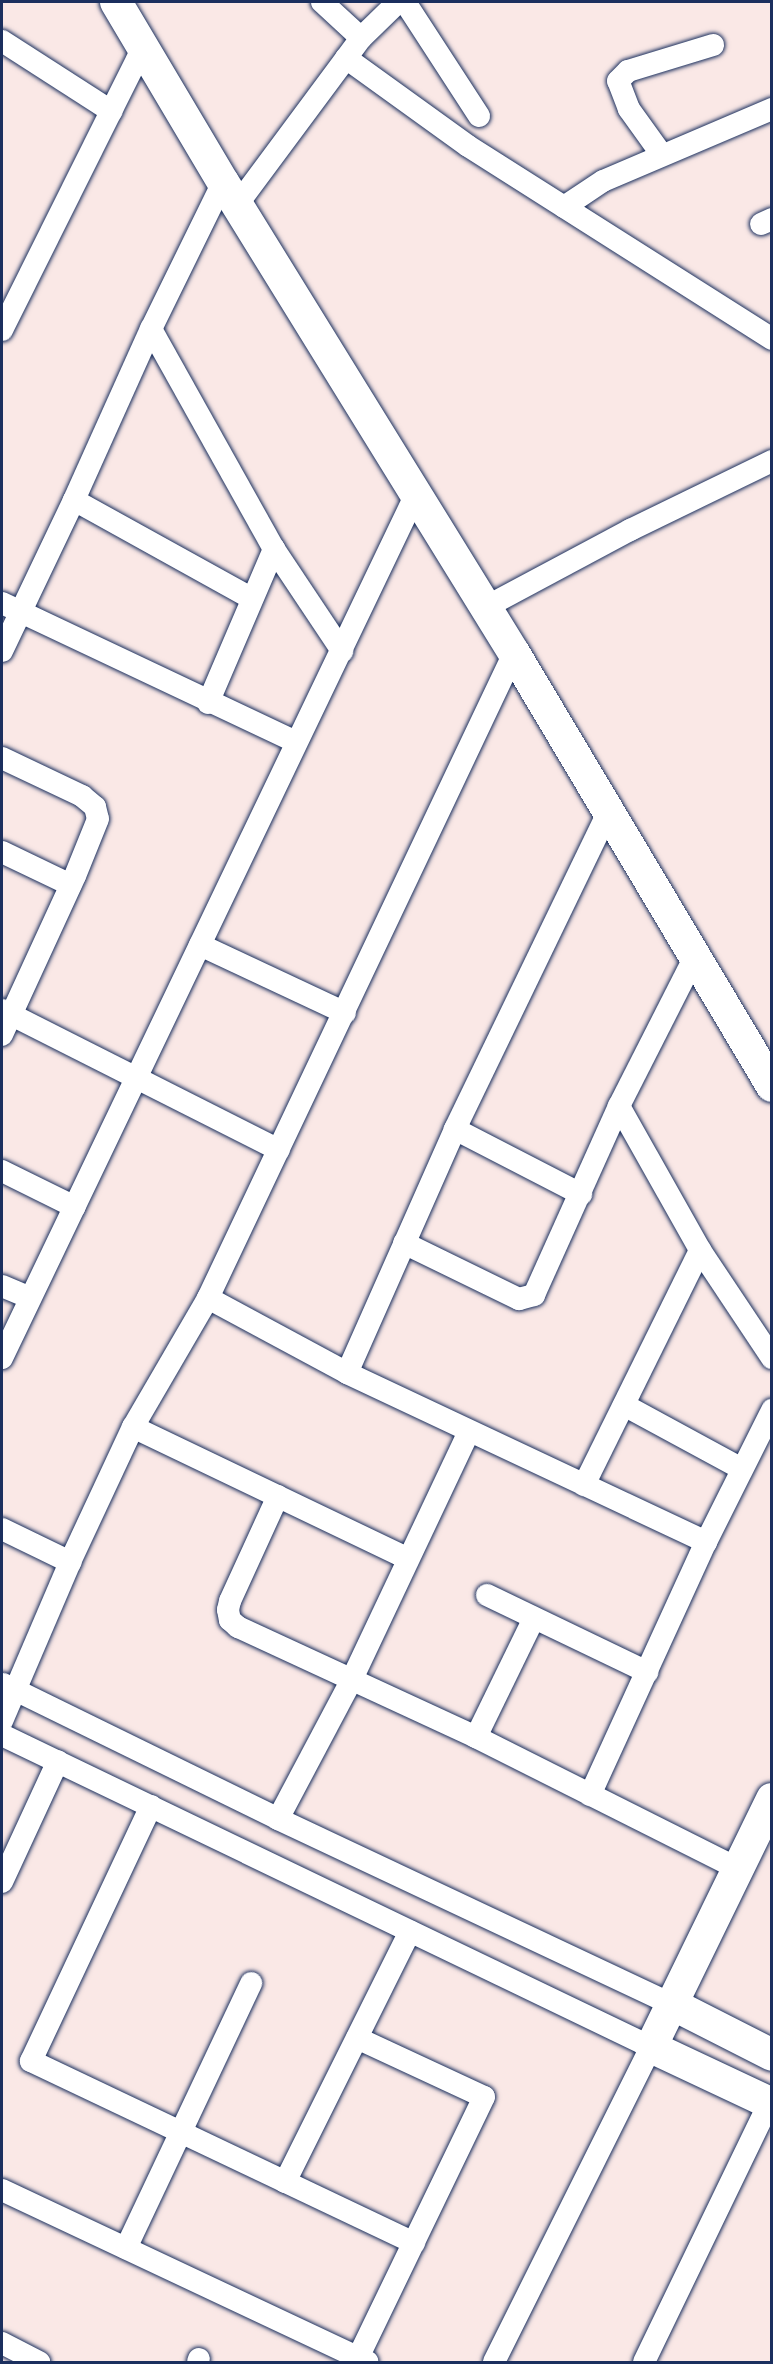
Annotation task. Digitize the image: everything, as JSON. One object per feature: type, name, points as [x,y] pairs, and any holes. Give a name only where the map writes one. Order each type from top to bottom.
[{"type":"street","points":[[116,2],[230,194],[484,608],[514,653],[771,1086]]},
{"type":"street","points":[[322,2],[361,38]]},
{"type":"street","points":[[2,651],[11,608],[74,500],[151,329],[230,194],[361,38],[398,2]]},
{"type":"street","points":[[405,2],[478,116]]},
{"type":"street","points":[[2,41],[111,111]]},
{"type":"street","points":[[662,155],[629,109],[618,81],[628,71],[713,45]]},
{"type":"street","points":[[2,327],[143,47]]},
{"type":"street","points":[[346,58],[468,146],[771,339]]},
{"type":"street","points":[[564,207],[603,181],[771,109]]},
{"type":"street","points":[[151,329],[274,549],[342,651]]},
{"type":"street","points":[[484,608],[630,530],[771,462]]},
{"type":"street","points":[[2,1358],[416,494]]},
{"type":"street","points":[[74,500],[251,598]]},
{"type":"street","points":[[208,703],[251,598],[274,549]]},
{"type":"street","points":[[11,608],[208,703],[296,742]]},
{"type":"street","points":[[2,1721],[8,1687],[133,1427],[208,1298],[514,653]]},
{"type":"street","points":[[2,758],[82,796],[95,807],[98,819],[94,835],[71,885],[6,1012],[2,1035]]},
{"type":"street","points":[[347,1373],[455,1129],[608,813]]},
{"type":"street","points":[[2,852],[71,885]]},
{"type":"street","points":[[200,945],[345,1013]]},
{"type":"street","points":[[404,1243],[519,1299],[534,1295],[619,1106],[694,958]]},
{"type":"street","points":[[6,1012],[279,1150]]},
{"type":"street","points":[[619,1106],[700,1250],[771,1358]]},
{"type":"street","points":[[455,1129],[581,1194]]},
{"type":"street","points":[[2,1174],[75,1207]]},
{"type":"street","points":[[584,1485],[700,1250]]},
{"type":"street","points":[[2,1286],[30,1298]]},
{"type":"street","points":[[208,1298],[347,1373],[706,1542]]},
{"type":"street","points":[[624,1405],[742,1469]]},
{"type":"street","points":[[590,1795],[706,1542],[771,1410]]},
{"type":"street","points":[[133,1427],[408,1559]]},
{"type":"street","points":[[278,1819],[352,1679],[469,1431]]},
{"type":"street","points":[[278,1496],[230,1601],[230,1620],[238,1627],[476,1737],[736,1868]]},
{"type":"street","points":[[2,1528],[70,1562]]},
{"type":"street","points":[[487,1595],[646,1672]]},
{"type":"street","points":[[476,1737],[534,1618]]},
{"type":"street","points":[[8,1687],[278,1819],[672,2004],[771,2055]]},
{"type":"street","points":[[2,1735],[651,2048],[771,2101],[644,2362]]},
{"type":"street","points":[[2,1881],[58,1761]]},
{"type":"street","points":[[494,2362],[651,2048],[771,1799]]},
{"type":"street","points":[[151,1806],[31,2061],[414,2243]]},
{"type":"street","points":[[285,2182],[410,1930]]},
{"type":"street","points":[[126,2248],[251,1983]]},
{"type":"street","points":[[2,2190],[363,2360],[414,2243],[484,2097],[357,2038]]},
{"type":"street","points":[[2,2343],[39,2362]]}]
